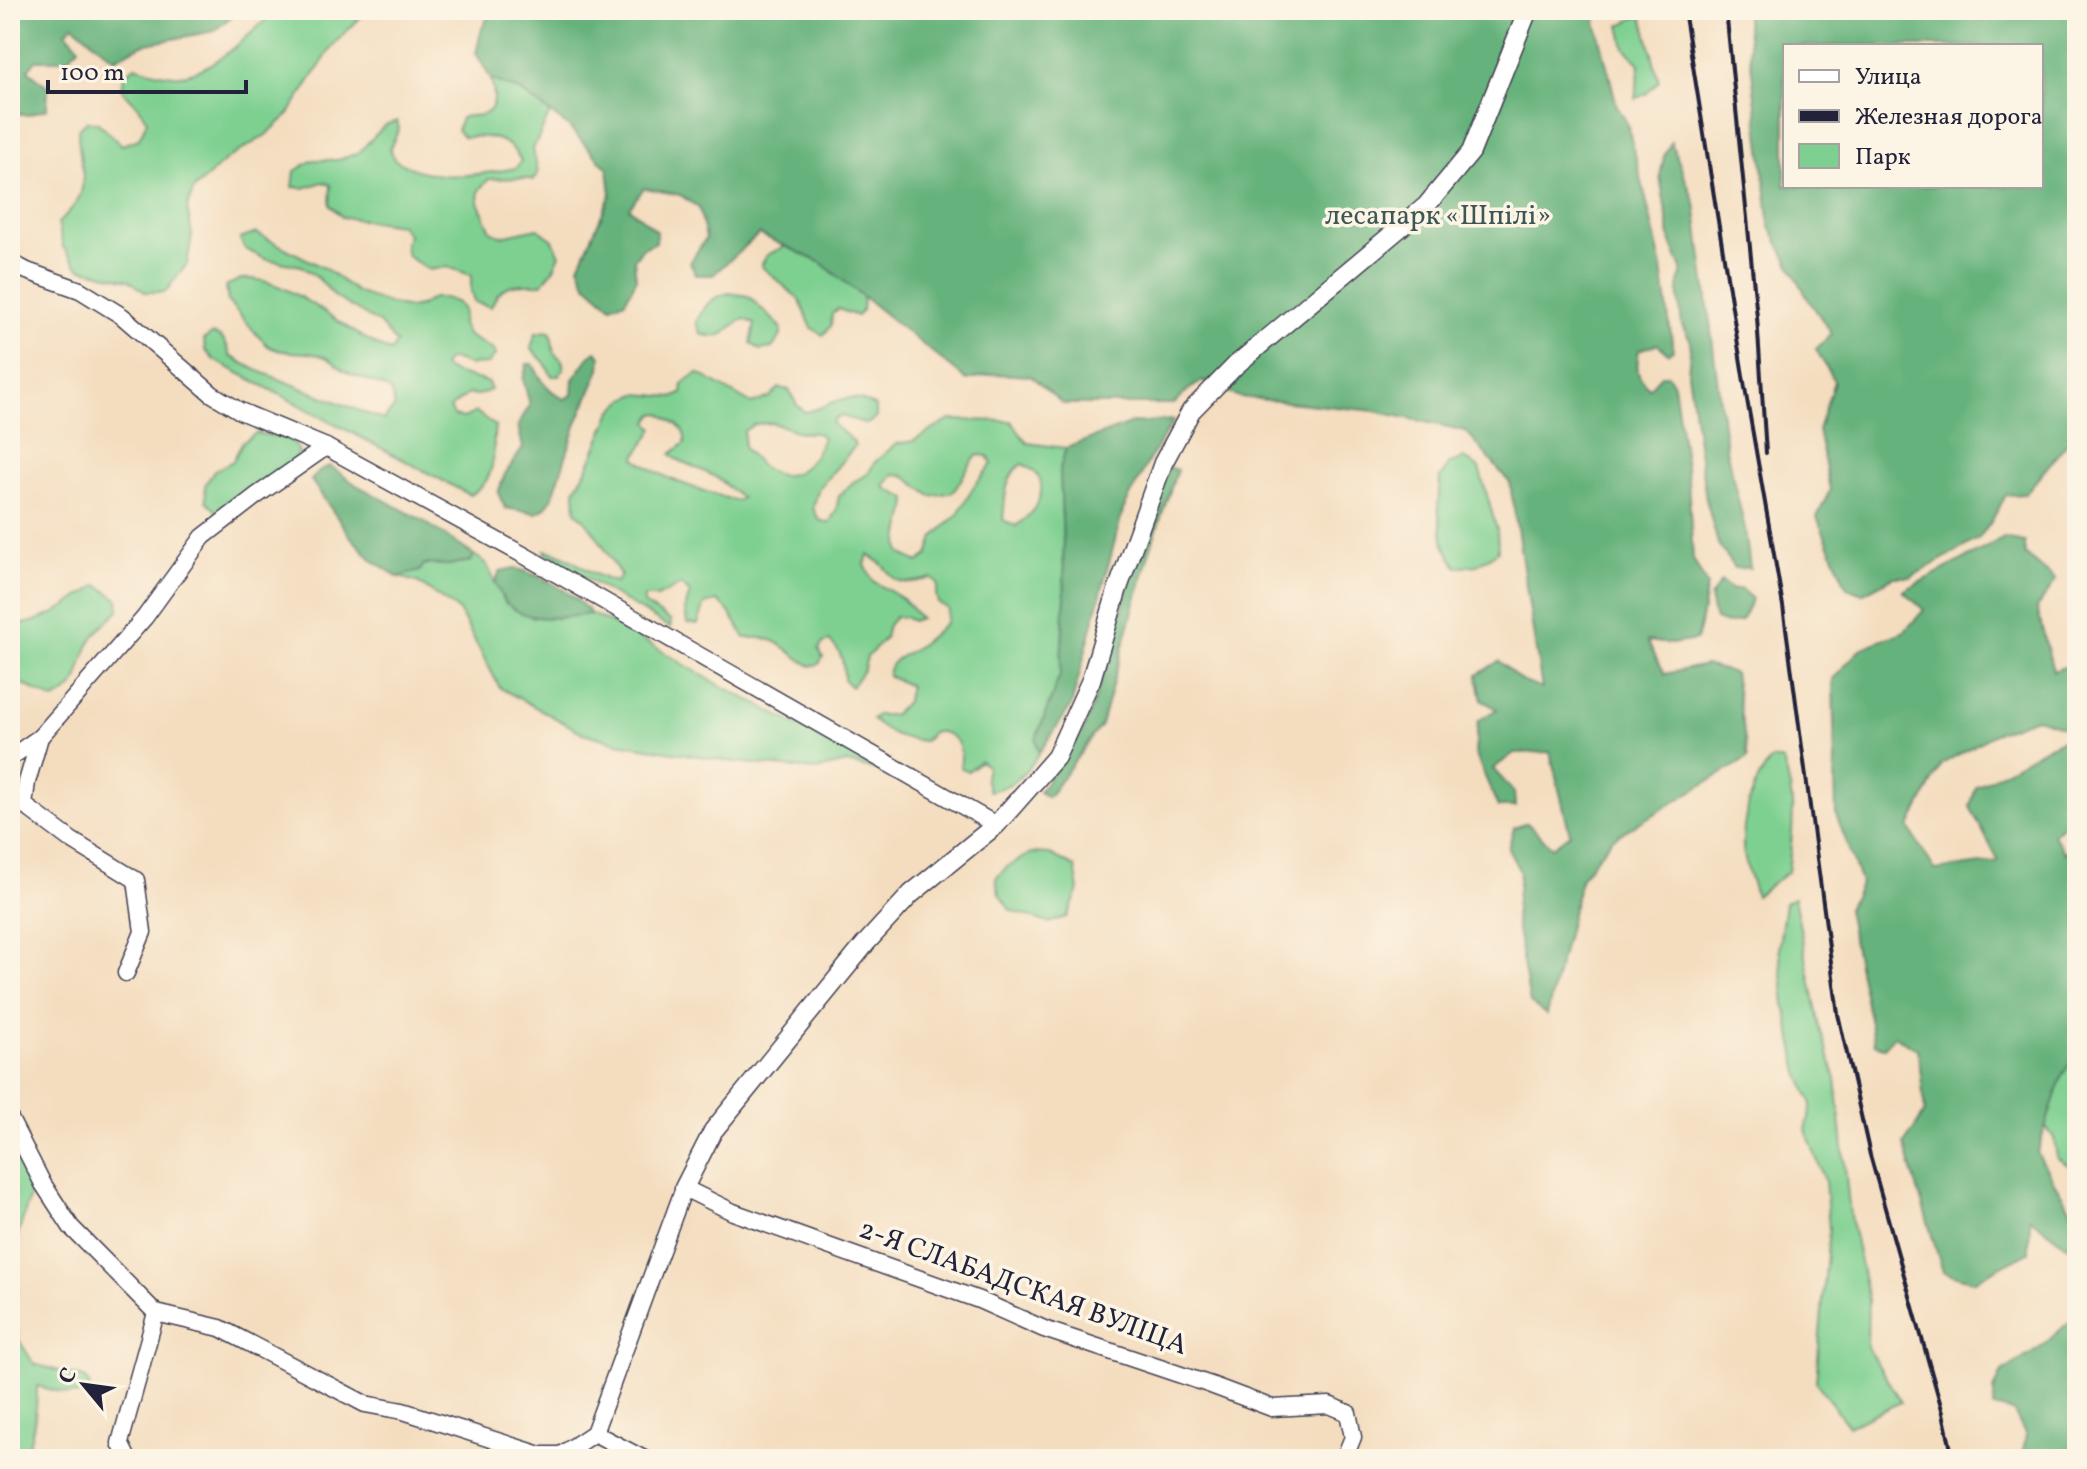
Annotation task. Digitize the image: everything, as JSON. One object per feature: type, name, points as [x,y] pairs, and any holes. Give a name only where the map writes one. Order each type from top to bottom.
[{"type":"street","points":[[10,1119],[43,1184],[71,1227],[156,1313],[220,1328],[365,1404],[403,1411],[541,1455],[560,1457],[594,1433],[684,1188],[713,1131],[866,943],[911,894],[996,825],[1056,757],[1091,680],[1117,591],[1163,463],[1191,411],[1236,365],[1426,206],[1471,152],[1528,10]]},
{"type":"street","points":[[10,262],[80,290],[122,316],[212,394],[240,411],[326,447],[527,557],[996,825]]},
{"type":"street","points":[[10,758],[40,737],[145,617],[203,537],[326,447]]},
{"type":"street","points":[[40,737],[24,805],[71,840],[136,880],[143,932],[126,973]]},
{"type":"street","name":"2-Я СЛАБАДСКАЯ ВУЛІЦА","points":[[684,1188],[733,1212],[979,1300],[1044,1329],[1272,1408],[1329,1405],[1348,1413],[1353,1437],[1344,1459]]},
{"type":"street","points":[[128,1459],[120,1443],[156,1313]]},
{"type":"street","points":[[594,1433],[644,1459]]},
{"type":"green space","points":[[10,10],[239,10],[214,31],[142,45],[114,59],[73,25],[66,32],[79,47],[66,60],[36,60],[28,70],[48,87],[47,109],[27,115],[10,112]]},
{"type":"green space","points":[[277,10],[368,10],[334,44],[288,115],[266,135],[227,159],[194,189],[187,208],[192,235],[187,264],[165,292],[145,292],[129,280],[79,268],[63,247],[58,223],[78,199],[82,189],[78,129],[87,121],[98,123],[122,145],[139,139],[147,121],[138,106],[122,90],[124,75],[135,66],[178,75],[203,68],[237,46]]},
{"type":"green space","name":"лесапарк «Шпілі»","points":[[492,10],[1600,10],[1596,22],[1617,106],[1627,123],[1662,268],[1673,350],[1668,353],[1657,344],[1639,350],[1638,371],[1649,388],[1661,375],[1668,375],[1674,384],[1688,480],[1693,559],[1707,586],[1696,640],[1671,644],[1647,641],[1665,674],[1705,665],[1734,673],[1748,758],[1612,839],[1581,877],[1547,1015],[1530,1003],[1515,918],[1520,872],[1508,849],[1514,828],[1527,823],[1552,847],[1570,834],[1550,752],[1514,753],[1493,769],[1514,792],[1515,807],[1498,807],[1475,753],[1478,721],[1497,709],[1482,700],[1477,675],[1499,661],[1521,681],[1542,689],[1510,483],[1466,431],[1375,411],[1239,397],[1203,381],[1174,404],[1063,404],[1031,376],[994,374],[967,380],[820,262],[759,234],[713,275],[696,275],[690,262],[706,238],[699,208],[680,195],[644,188],[629,208],[657,231],[656,242],[643,248],[634,259],[636,280],[625,301],[611,306],[586,284],[579,266],[611,194],[608,169],[568,126],[520,91],[491,79],[476,53],[482,28]]},
{"type":"green space","points":[[1745,10],[2077,10],[2077,431],[2025,494],[2006,495],[1978,539],[1911,577],[1894,577],[1862,594],[1847,588],[1817,517],[1830,490],[1818,430],[1834,381],[1816,349],[1832,334],[1808,299],[1770,227]]},
{"type":"green space","points":[[1642,15],[1659,81],[1635,99],[1640,64],[1625,48],[1620,25]]},
{"type":"green space","points":[[491,79],[520,91],[550,113],[533,149],[538,173],[533,180],[489,179],[479,190],[478,202],[491,231],[502,236],[537,228],[553,240],[560,255],[542,284],[511,285],[500,292],[491,307],[474,302],[471,275],[447,267],[429,270],[407,256],[405,246],[408,235],[401,225],[342,217],[330,205],[331,185],[323,182],[304,188],[293,187],[295,171],[313,160],[338,160],[358,153],[385,125],[397,121],[399,129],[390,148],[394,159],[408,167],[453,176],[516,168],[521,161],[504,142],[489,137],[464,137],[457,130],[461,118],[481,115],[491,109],[494,100]]},
{"type":"green space","points":[[1671,142],[1695,203],[1726,449],[1745,529],[1750,568],[1735,568],[1718,544],[1706,499],[1688,373],[1691,341],[1682,326],[1678,288],[1682,269],[1671,243],[1660,176]]},
{"type":"green space","points":[[256,233],[326,269],[357,292],[386,303],[409,308],[433,298],[445,298],[458,303],[463,310],[462,324],[467,335],[496,354],[488,364],[469,365],[452,359],[446,361],[443,367],[488,383],[491,390],[478,395],[468,394],[450,408],[454,416],[464,418],[476,412],[495,426],[492,465],[480,488],[470,495],[214,360],[205,350],[204,339],[216,335],[225,342],[230,356],[256,370],[383,420],[395,407],[391,391],[345,371],[328,358],[270,347],[228,302],[226,286],[242,279],[260,280],[298,296],[391,352],[396,343],[380,324],[335,297],[319,279],[301,266],[265,259],[245,249],[240,239]]},
{"type":"green space","points":[[785,246],[820,262],[863,296],[862,310],[857,316],[838,309],[832,314],[831,326],[823,335],[812,328],[799,299],[761,266],[767,255]]},
{"type":"green space","points":[[729,293],[748,296],[781,327],[781,336],[772,348],[760,350],[751,343],[755,324],[745,319],[722,335],[701,334],[696,322],[702,311],[713,300]]},
{"type":"green space","points":[[536,333],[551,333],[554,353],[562,360],[564,368],[559,376],[552,376],[531,348]]},
{"type":"green space","points":[[596,351],[601,356],[600,369],[577,423],[552,499],[536,513],[505,508],[498,493],[505,474],[523,448],[518,425],[530,405],[523,379],[527,364],[533,364],[546,384],[564,399],[572,395],[573,379]]},
{"type":"green space","points":[[698,373],[752,404],[770,397],[779,388],[789,390],[805,412],[847,398],[865,401],[876,407],[876,418],[867,424],[842,416],[832,423],[855,446],[819,488],[813,508],[819,520],[829,523],[839,496],[853,482],[868,474],[875,462],[896,444],[913,441],[950,420],[1011,421],[1027,443],[1066,448],[1060,469],[1065,597],[1060,675],[1036,739],[1039,753],[1018,778],[989,791],[985,778],[987,766],[980,761],[968,771],[960,767],[961,753],[953,737],[933,731],[924,741],[909,739],[889,732],[872,719],[877,715],[893,715],[906,702],[910,686],[888,676],[894,662],[923,643],[946,622],[948,609],[938,603],[938,584],[932,578],[916,582],[898,581],[868,555],[865,565],[873,581],[903,599],[920,618],[912,621],[895,617],[888,625],[885,638],[867,657],[864,669],[851,687],[844,680],[840,654],[829,641],[819,649],[823,657],[819,664],[811,666],[774,641],[745,638],[717,601],[705,604],[698,624],[687,623],[685,609],[690,593],[681,585],[657,597],[644,597],[644,604],[671,621],[670,628],[547,555],[545,550],[616,582],[621,576],[594,532],[576,512],[575,490],[612,411],[625,399],[637,394],[674,397],[682,394],[683,383]],"holes":[[[660,413],[684,433],[685,443],[671,454],[676,459],[716,477],[741,498],[736,501],[683,484],[635,458],[654,428],[648,422],[654,414]],[[772,423],[823,437],[815,455],[802,468],[786,475],[777,474],[767,470],[744,448],[744,431],[755,424]],[[978,455],[988,456],[992,464],[974,486],[958,514],[934,537],[928,555],[918,562],[900,553],[899,539],[907,499],[884,486],[894,474],[903,475],[931,496],[953,492]],[[1022,464],[1032,470],[1039,477],[1041,486],[1037,503],[1016,526],[1003,520],[1006,489]]]},
{"type":"green space","points":[[1174,420],[1123,510],[1071,706],[1039,753],[1036,739],[1060,675],[1065,597],[1060,469],[1066,448],[1132,423]]},
{"type":"green space","points":[[256,433],[290,439],[299,451],[293,463],[229,511],[217,512],[206,501],[205,485],[214,471],[233,461],[242,443]]},
{"type":"green space","points":[[1464,458],[1479,468],[1497,530],[1498,551],[1477,565],[1457,567],[1444,545],[1438,508],[1440,478],[1450,463]]},
{"type":"green space","points":[[330,466],[358,486],[422,520],[474,555],[471,561],[448,565],[424,564],[420,571],[398,577],[372,560],[351,537],[311,480]]},
{"type":"green space","points":[[1169,467],[1177,470],[1150,550],[1101,725],[1048,797],[1039,792],[1084,729],[1104,672],[1146,525]]},
{"type":"green space","points":[[2004,538],[2025,542],[2025,554],[2056,580],[2037,608],[2053,671],[2067,666],[2077,670],[2077,721],[2066,728],[2036,718],[1998,732],[1942,764],[1909,828],[1935,870],[1999,862],[1970,807],[1976,787],[2077,734],[2077,813],[2053,834],[2065,853],[2077,843],[2077,1054],[2062,1075],[2037,1153],[2077,1220],[2077,1253],[2030,1218],[2029,1252],[1973,1281],[1943,1272],[1904,1144],[1925,1112],[1918,1049],[1894,1036],[1884,1047],[1874,1044],[1847,910],[1861,883],[1836,814],[1833,679],[1860,649],[1905,631],[1924,610],[1903,591]]},
{"type":"green space","points":[[474,555],[486,563],[505,603],[532,617],[591,614],[623,628],[712,681],[872,764],[876,770],[847,763],[816,770],[734,762],[618,743],[583,733],[500,688],[459,611],[417,582],[398,577],[419,571],[424,564],[448,565],[470,561]]},
{"type":"green space","points":[[514,568],[556,585],[591,614],[544,618],[512,608],[495,582],[500,571]]},
{"type":"green space","points":[[1721,581],[1732,590],[1741,589],[1752,599],[1741,621],[1726,624],[1715,620],[1710,598]]},
{"type":"green space","points":[[98,585],[118,599],[119,610],[93,638],[70,690],[54,700],[19,682],[10,683],[10,627],[55,613]]},
{"type":"green space","points":[[1772,759],[1783,761],[1790,790],[1793,816],[1790,857],[1788,872],[1756,896],[1746,866],[1744,824],[1754,789]]},
{"type":"green space","points":[[1031,853],[1050,854],[1075,867],[1079,890],[1067,917],[1048,923],[1010,910],[999,894],[996,878],[1007,867]]},
{"type":"green space","points":[[1794,898],[1820,1028],[1836,1079],[1850,1216],[1868,1300],[1867,1347],[1901,1402],[1848,1426],[1816,1382],[1829,1229],[1825,1181],[1806,1130],[1812,1104],[1799,1073],[1785,1004],[1779,946],[1785,903]]},
{"type":"green space","points":[[2077,1054],[2076,1170],[2057,1158],[2054,1138],[2045,1126],[2062,1075]]},
{"type":"green space","points":[[10,1138],[32,1188],[14,1249],[18,1289],[13,1309],[19,1340],[34,1364],[84,1378],[90,1385],[89,1395],[67,1394],[37,1386],[34,1423],[24,1459],[10,1459]]},
{"type":"green space","points":[[2077,1315],[2077,1459],[2021,1459],[2026,1436],[2014,1412],[1994,1407],[1994,1390],[2002,1372],[2040,1348]]},
{"type":"railway","points":[[1684,10],[1783,606],[1838,1014],[1870,1155],[1943,1413],[1953,1459]]},
{"type":"railway","points":[[1726,10],[1757,317],[1766,453]]}]
